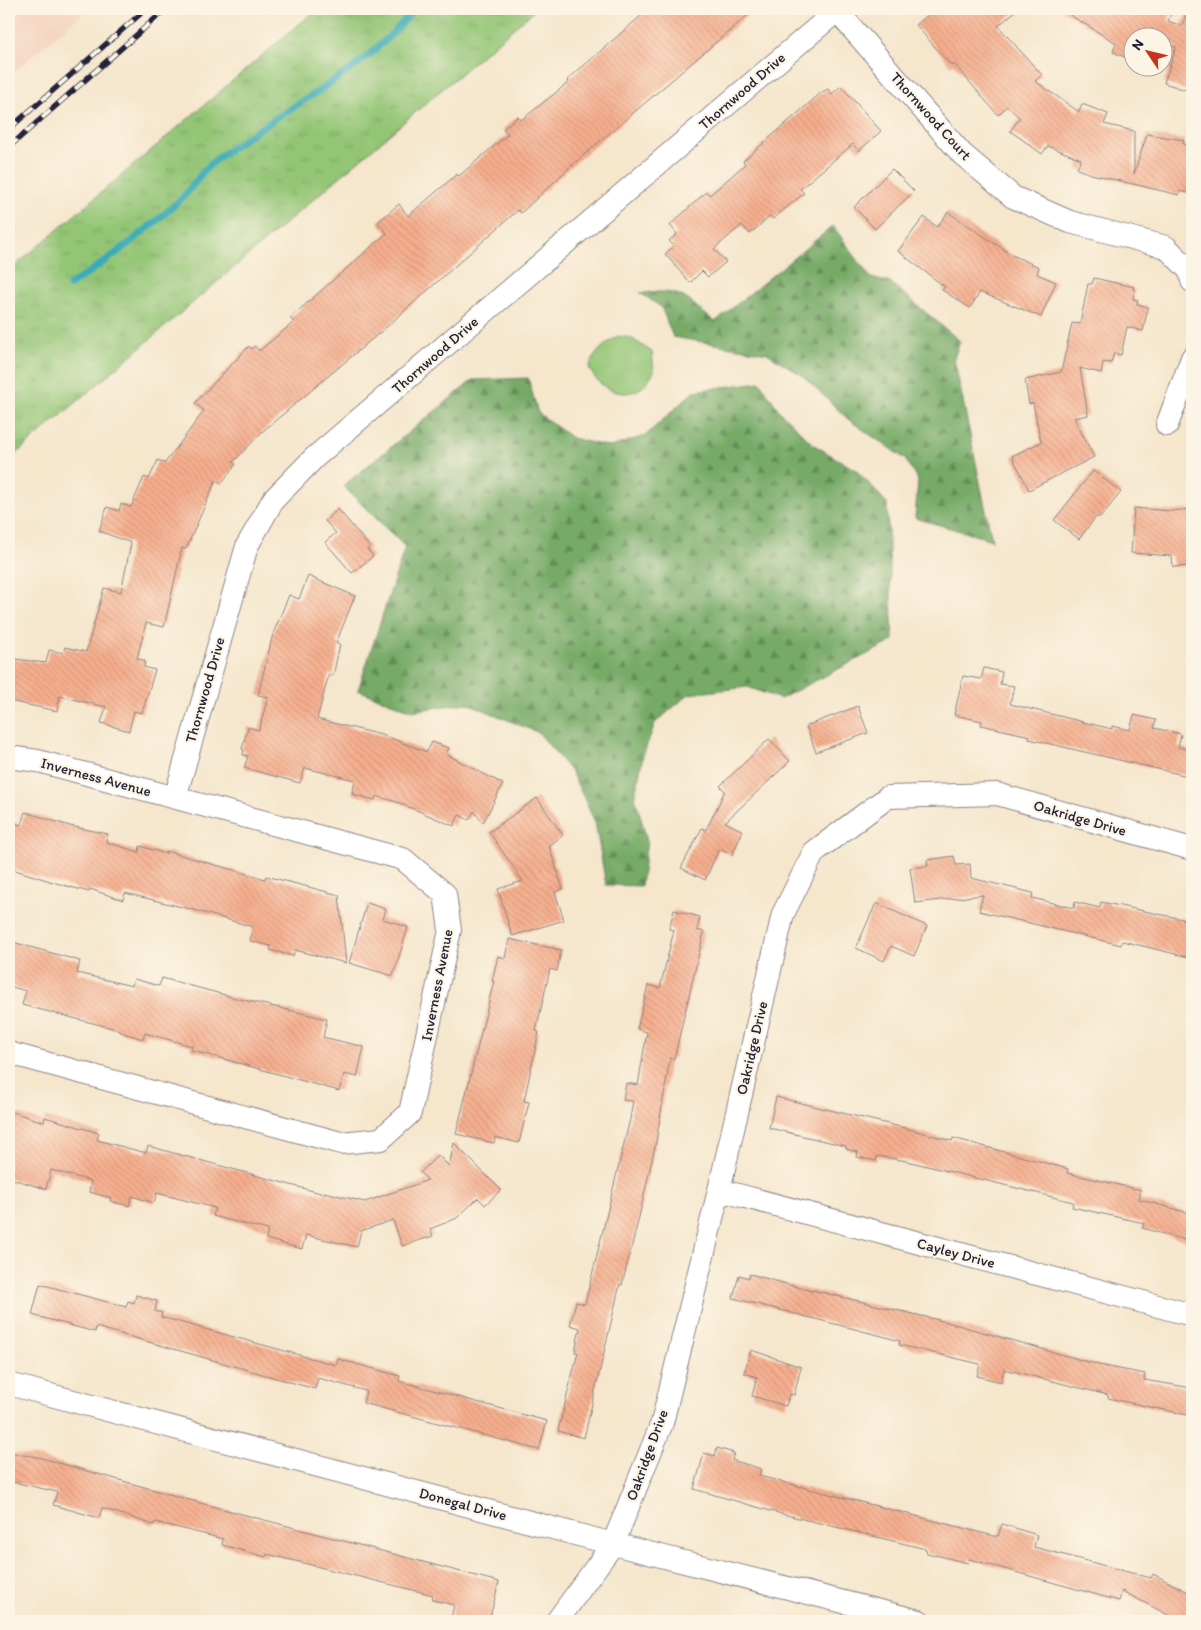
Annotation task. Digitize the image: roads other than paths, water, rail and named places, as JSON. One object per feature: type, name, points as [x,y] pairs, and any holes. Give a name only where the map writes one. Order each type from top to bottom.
[{"type":"street","name":"Thornwood Court","points":[[838,10],[962,154],[1013,197],[1070,222],[1166,246],[1190,271],[1192,281]]},
{"type":"street","name":"Thornwood Drive","points":[[174,798],[246,546],[273,500],[314,458],[838,10]]},
{"type":"street","points":[[1167,425],[1192,358]]},
{"type":"street","name":"Inverness Avenue","points":[[9,758],[38,761],[403,859],[445,894],[450,930],[410,1113],[381,1139],[341,1143],[9,1053]]},
{"type":"street","name":"Oakridge Drive","points":[[557,1621],[613,1544],[662,1423],[719,1190],[782,914],[814,852],[888,797],[997,794],[1192,850]]},
{"type":"street","name":"Cayley Drive","points":[[719,1190],[1192,1315]]},
{"type":"street","name":"Donegal Drive","points":[[9,1384],[613,1544],[918,1621]]},
{"type":"waterway","points":[[70,285],[155,223],[185,195],[204,170],[213,162],[264,125],[318,92],[369,55],[393,33],[414,9]]},
{"type":"railway","points":[[9,129],[146,9]]},
{"type":"railway","points":[[9,147],[166,9]]}]
